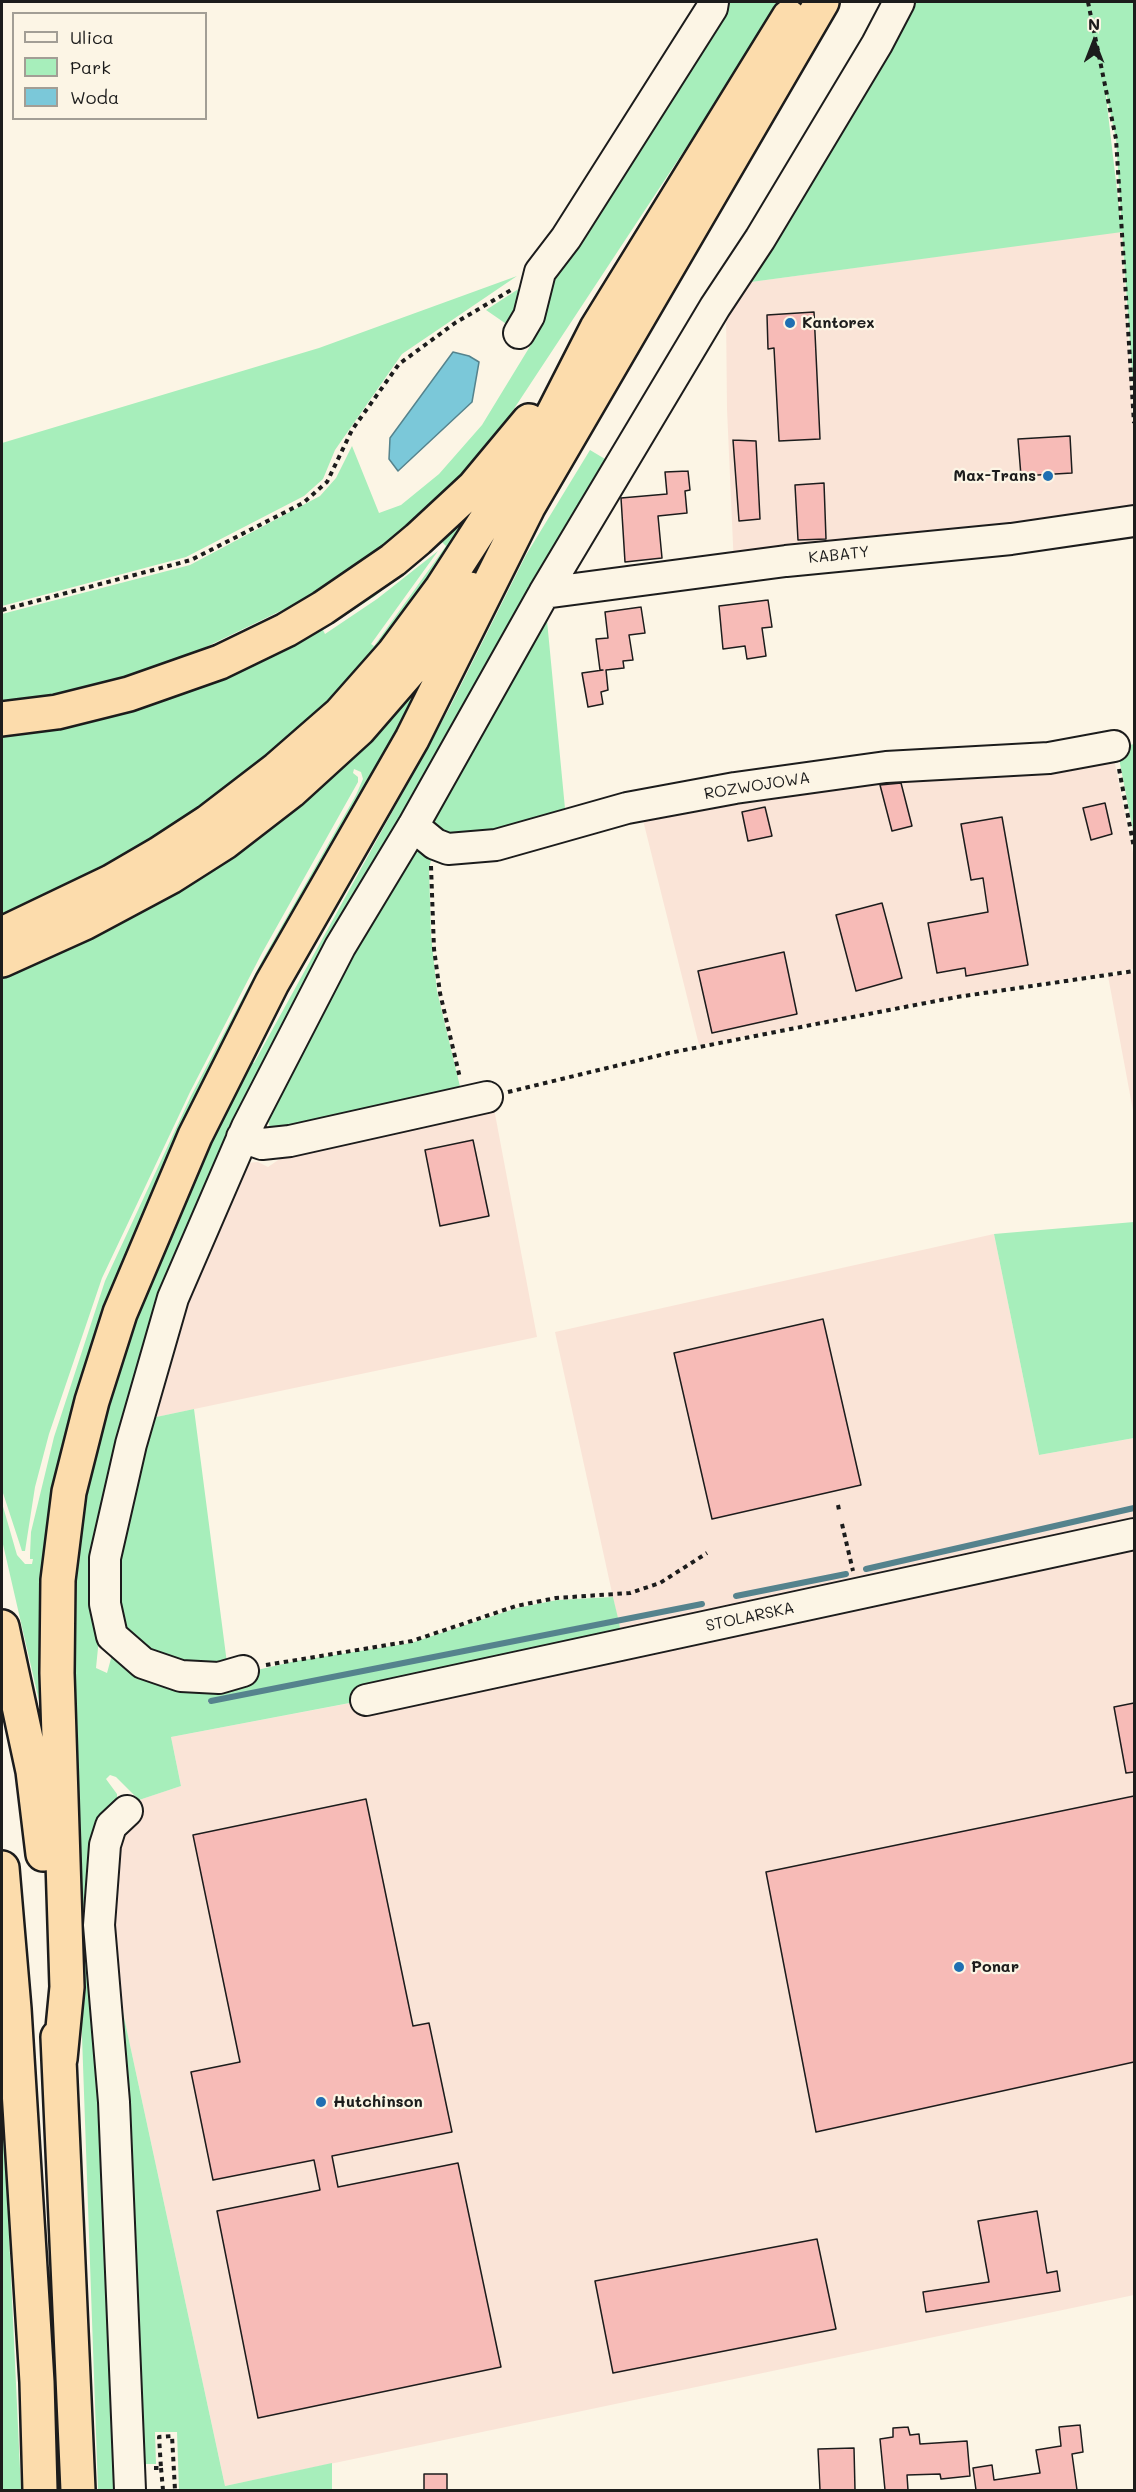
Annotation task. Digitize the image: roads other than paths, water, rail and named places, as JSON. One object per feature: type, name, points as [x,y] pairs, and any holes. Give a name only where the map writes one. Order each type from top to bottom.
[{"type":"highway","points":[[2,719],[93,705],[173,680],[267,640],[323,608],[393,560],[474,487],[523,430],[597,328],[798,2]]},
{"type":"highway","points":[[60,2059],[67,1987],[57,1673],[58,1580],[69,1492],[92,1401],[120,1313],[154,1229],[223,1079],[272,983],[412,739],[528,507],[822,2]]},
{"type":"highway","points":[[2,934],[111,882],[159,854],[243,795],[340,714],[393,654],[448,579],[548,424],[597,328]]},
{"type":"highway","points":[[2,960],[84,922],[170,877],[225,842],[291,791],[359,729],[411,669],[528,507]]},
{"type":"highway","points":[[2,1627],[33,1771],[41,1832],[60,2059],[78,2490]]},
{"type":"highway","points":[[2,1868],[14,2009],[37,2382],[40,2490]]},
{"type":"street","points":[[519,333],[529,316],[540,272],[566,238],[712,9],[713,2]]},
{"type":"street","points":[[243,1671],[219,1678],[181,1676],[143,1663],[112,1636],[105,1604],[105,1558],[131,1444],[173,1298],[242,1137],[340,947],[412,826],[544,593],[715,307],[760,239],[859,75],[899,2]]},
{"type":"street","name":"KABATY","points":[[544,593],[786,561],[1011,539],[1134,521]]},
{"type":"street","name":"ROZWOJOWA","points":[[412,826],[438,846],[448,849],[496,845],[627,808],[760,784],[886,767],[1049,759],[1114,746]]},
{"type":"street","points":[[242,1137],[262,1143],[290,1141],[476,1099]]},
{"type":"street","name":"STOLARSKA","points":[[366,1700],[1134,1534]]},
{"type":"street","points":[[127,1811],[111,1826],[105,1845],[99,1925],[114,2102],[130,2480]]},
{"type":"water","points":[[453,352],[469,356],[479,362],[472,402],[398,471],[389,459],[390,438]]},
{"type":"waterway","points":[[866,1569],[1134,1508]]},
{"type":"waterway","points":[[736,1596],[846,1574]]},
{"type":"waterway","points":[[211,1701],[702,1604]]},
{"type":"place","name":"Kantorex","points":[[790,323]]},
{"type":"place","name":"Max-Trans","points":[[1048,476]]},
{"type":"place","name":"Ponar","points":[[959,1967]]},
{"type":"place","name":"Hutchinson","points":[[321,2102]]}]
